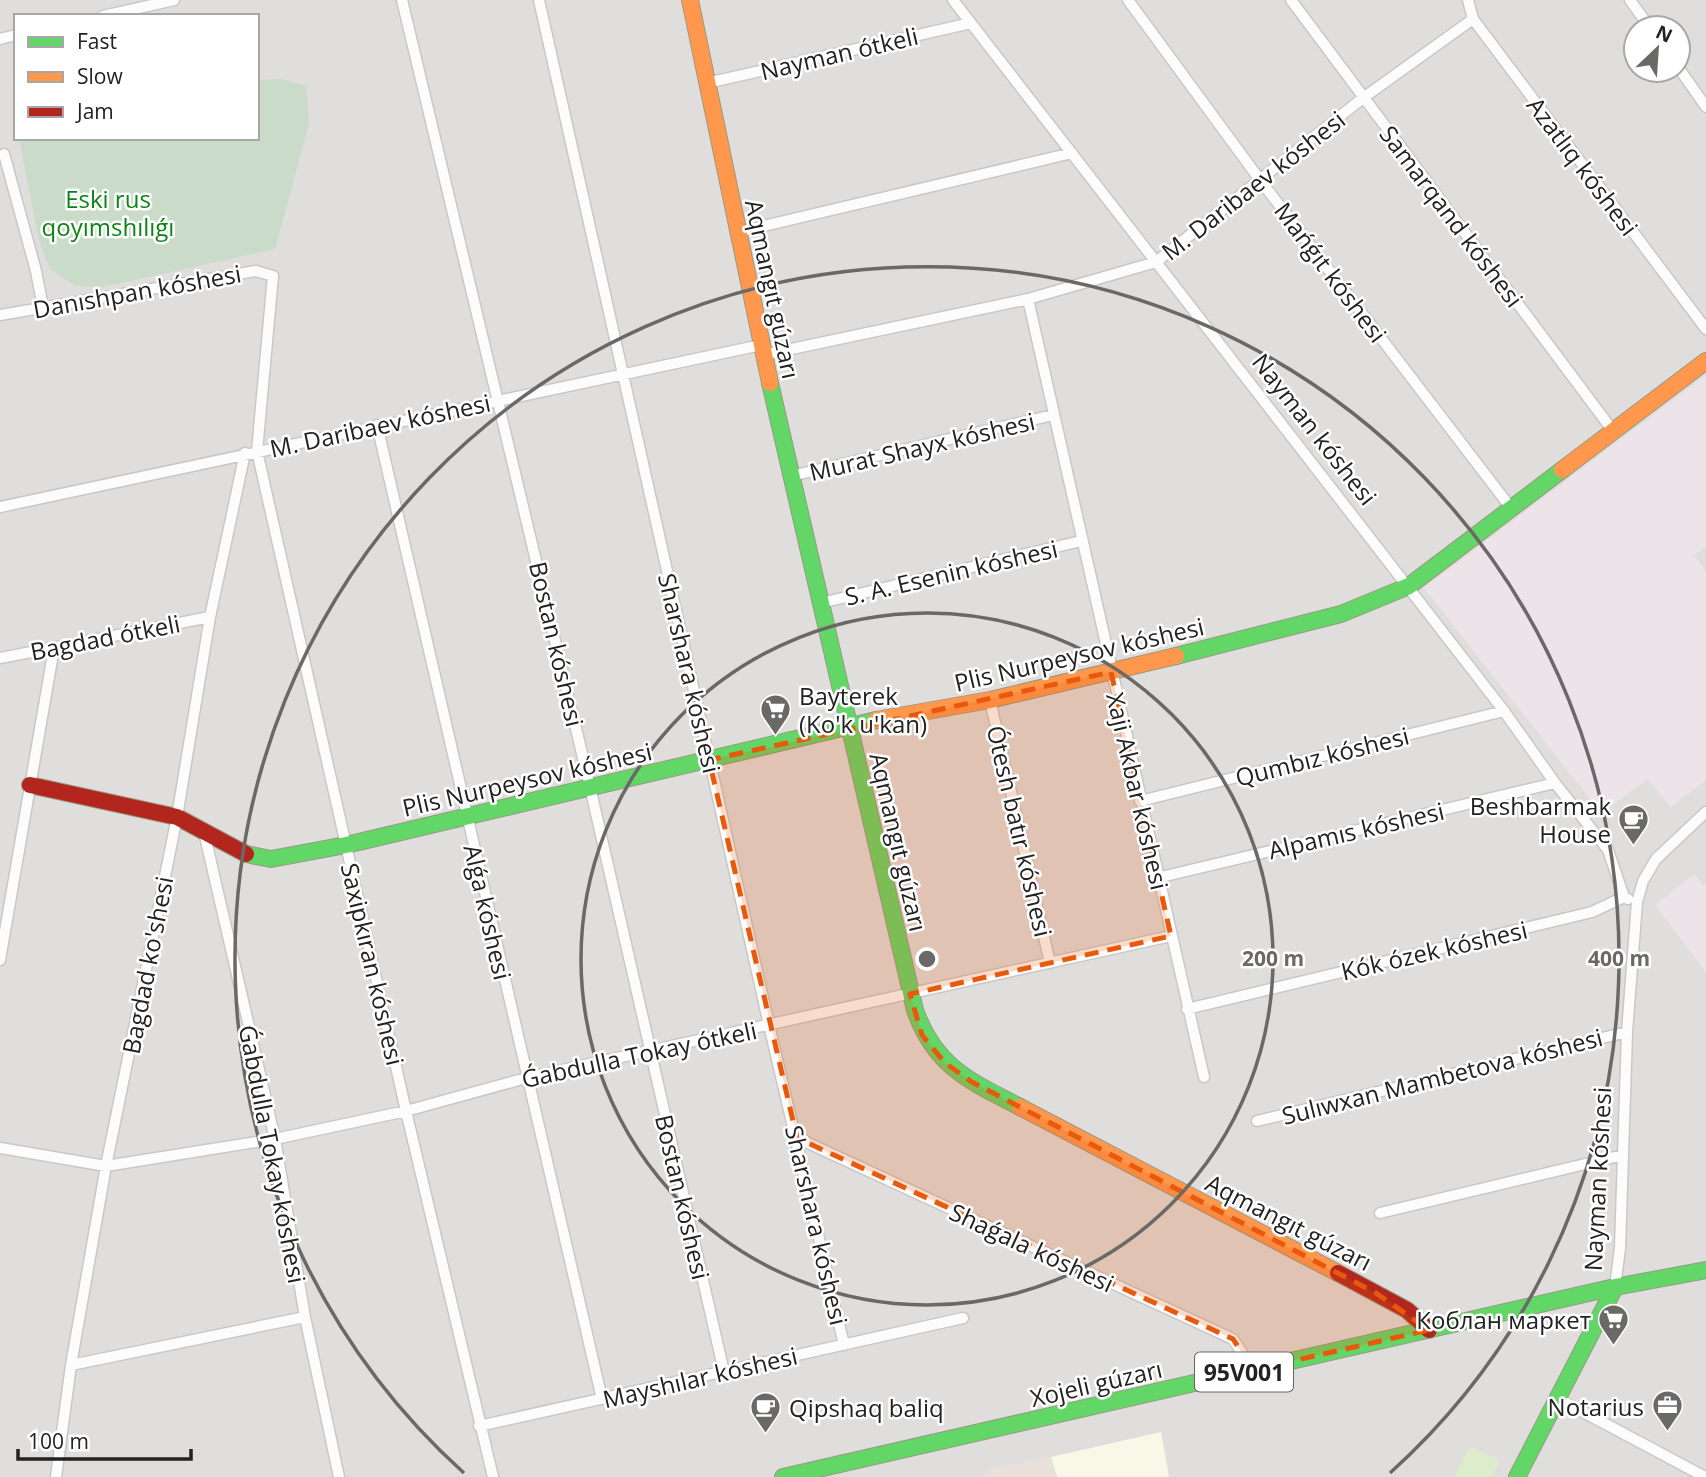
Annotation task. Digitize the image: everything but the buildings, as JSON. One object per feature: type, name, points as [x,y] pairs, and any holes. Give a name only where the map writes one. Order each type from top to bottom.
[{"type":"street","points":[[112,14],[174,0]]},
{"type":"street","name":"Bostan kóshesi","points":[[402,0],[590,787],[724,1372]]},
{"type":"street","name":"Sharshara kóshesi","points":[[539,0],[769,1025],[844,1345]]},
{"type":"street","name":"Aqmangıt gúzarı","points":[[690,0],[762,350],[910,994],[922,1035],[945,1063],[972,1082],[1376,1293],[1407,1310],[1429,1329]]},
{"type":"street","name":"Nayman kóshesi","points":[[953,0],[1409,586],[1608,850],[1624,897]]},
{"type":"street","name":"Mańǵıt kóshesi","points":[[1128,0],[1260,180],[1511,508]]},
{"type":"street","name":"Samarqand kóshesi","points":[[1291,0],[1613,431]]},
{"type":"street","name":"Azatlıq kóshesi","points":[[1468,0],[1473,19],[1706,330]]},
{"type":"street","name":"M. Daribaev kóshesi","points":[[0,507],[623,374],[1028,299],[1156,262],[1363,98],[1473,19]]},
{"type":"street","name":"Nayman ótkeli","points":[[707,83],[971,23]]},
{"type":"street","points":[[1690,84],[1706,107]]},
{"type":"street","points":[[738,232],[1072,153]]},
{"type":"street","points":[[4,154],[36,271],[43,307]]},
{"type":"street","name":"Danıshpan kóshesi","points":[[0,315],[256,271],[273,276]]},
{"type":"street","name":"Saxipkıran kóshesi","points":[[273,276],[257,450],[406,1111],[493,1477]]},
{"type":"street","name":"Xaji Akbar kóshesi","points":[[1028,299],[1203,1077]]},
{"type":"street","name":"Plis Nurpeysov kóshesi","points":[[30,785],[177,817],[244,853],[271,859],[346,845],[850,725],[990,700],[1341,614],[1409,586],[1706,361]]},
{"type":"street","name":"Murat Shayx kóshesi","points":[[791,476],[1052,415]]},
{"type":"street","name":"Alǵa kóshesi","points":[[377,425],[602,1399]]},
{"type":"street","name":"Bagdad ko'shesi","points":[[56,1477],[71,1365],[106,1166],[177,817],[210,617],[245,453]]},
{"type":"street","name":"S. A. Esenin kóshesi","points":[[821,603],[1081,541]]},
{"type":"street","name":"Bagdad ótkeli","points":[[0,658],[210,617]]},
{"type":"street","points":[[0,960],[54,648]]},
{"type":"street","name":"Ótesh batır kóshesi","points":[[990,700],[1050,963]]},
{"type":"street","name":"Qumbız kóshesi","points":[[1140,802],[1504,711]]},
{"type":"street","name":"Alpamıs kóshesi","points":[[1157,877],[1555,783]]},
{"type":"street","name":"Nayman kóshesi","points":[[1517,1477],[1615,1287],[1620,1248],[1627,1031],[1637,902],[1643,881],[1656,859],[1706,812]]},
{"type":"street","name":"Ǵabdulla Tokay kóshesi","points":[[204,832],[275,1139],[305,1317],[338,1477]]},
{"type":"street","points":[[1624,897],[1637,902]]},
{"type":"street","name":"Kók ózek kóshesi","points":[[1187,1009],[1592,912],[1624,897]]},
{"type":"street","name":"Ǵabdulla Tokay ótkeli","points":[[0,1148],[106,1166],[275,1139],[406,1111],[526,1078],[1171,936]]},
{"type":"street","name":"Sulıwxan Mambetova kóshesi","points":[[1256,1121],[1627,1031]]},
{"type":"street","name":"Shaǵala kóshesi","points":[[797,1138],[1233,1339],[1253,1370]]},
{"type":"street","points":[[1380,1213],[1623,1155]]},
{"type":"street","name":"Xojeli gúzarı","points":[[783,1477],[1615,1287],[1706,1270]]},
{"type":"street","points":[[71,1365],[305,1317]]},
{"type":"street","name":"Mayshılar kóshesi","points":[[479,1426],[963,1318]]},
{"type":"street","points":[[1557,1398],[1705,1477]]},
{"type":"highlighted area","points":[[1111,672],[1171,936],[910,994],[922,1035],[945,1063],[972,1082],[1376,1293],[1429,1330],[1253,1370],[1233,1339],[797,1138],[709,760]]},
{"type":"shaded area","points":[[0,0],[1706,0],[1706,1477],[0,1477]]},
{"type":"shaded area","points":[[1706,375],[1706,546],[1694,555],[1706,571],[1706,780],[1671,807],[1648,779],[1601,813],[1424,588]]},
{"type":"shaded area","points":[[1694,874],[1704,887],[1706,885],[1706,972],[1655,905]]},
{"type":"shaded area","points":[[1161,1432],[1169,1477],[1057,1477],[1051,1457]]},
{"type":"shaded area","points":[[1051,1457],[1057,1477],[982,1477],[991,1468]]},
{"type":"green space","name":"Eski rus qoyımshılıǵı","points":[[282,79],[306,86],[309,124],[275,249],[103,287],[75,286],[50,269],[39,241],[19,140],[259,140],[259,80]]},
{"type":"green space","points":[[1470,1447],[1500,1460],[1491,1477],[1454,1477]]},
{"type":"traffic: fast","points":[[770,383],[915,1010],[933,1046],[944,1059],[970,1080],[1020,1107]]},
{"type":"traffic: fast","points":[[1176,656],[1341,614],[1409,586],[1562,470]]},
{"type":"traffic: fast","points":[[246,854],[271,859],[346,845],[876,720]]},
{"type":"traffic: fast","points":[[783,1477],[1615,1287],[1706,1270]]},
{"type":"traffic: fast","points":[[1517,1477],[1615,1287]]},
{"type":"traffic: slow","points":[[690,0],[770,383]]},
{"type":"traffic: slow","points":[[1562,470],[1706,361]]},
{"type":"traffic: slow","points":[[876,720],[990,700],[1176,656]]},
{"type":"traffic: slow","points":[[1020,1107],[1338,1273]]},
{"type":"traffic: jam","points":[[30,785],[177,817],[246,854]]},
{"type":"traffic: jam","points":[[1338,1273],[1407,1310],[1429,1330]]},
{"type":"place","name":"Bayterek (Ko'k u'kan)","points":[[776,736]]},
{"type":"place","name":"Beshbarmak House","points":[[1634,846]]},
{"type":"place","name":"Коблан маркет","points":[[1614,1346]]},
{"type":"place","name":"Notarius","points":[[1667,1433]]},
{"type":"place","name":"Qipshaq baliq","points":[[766,1434]]}]
